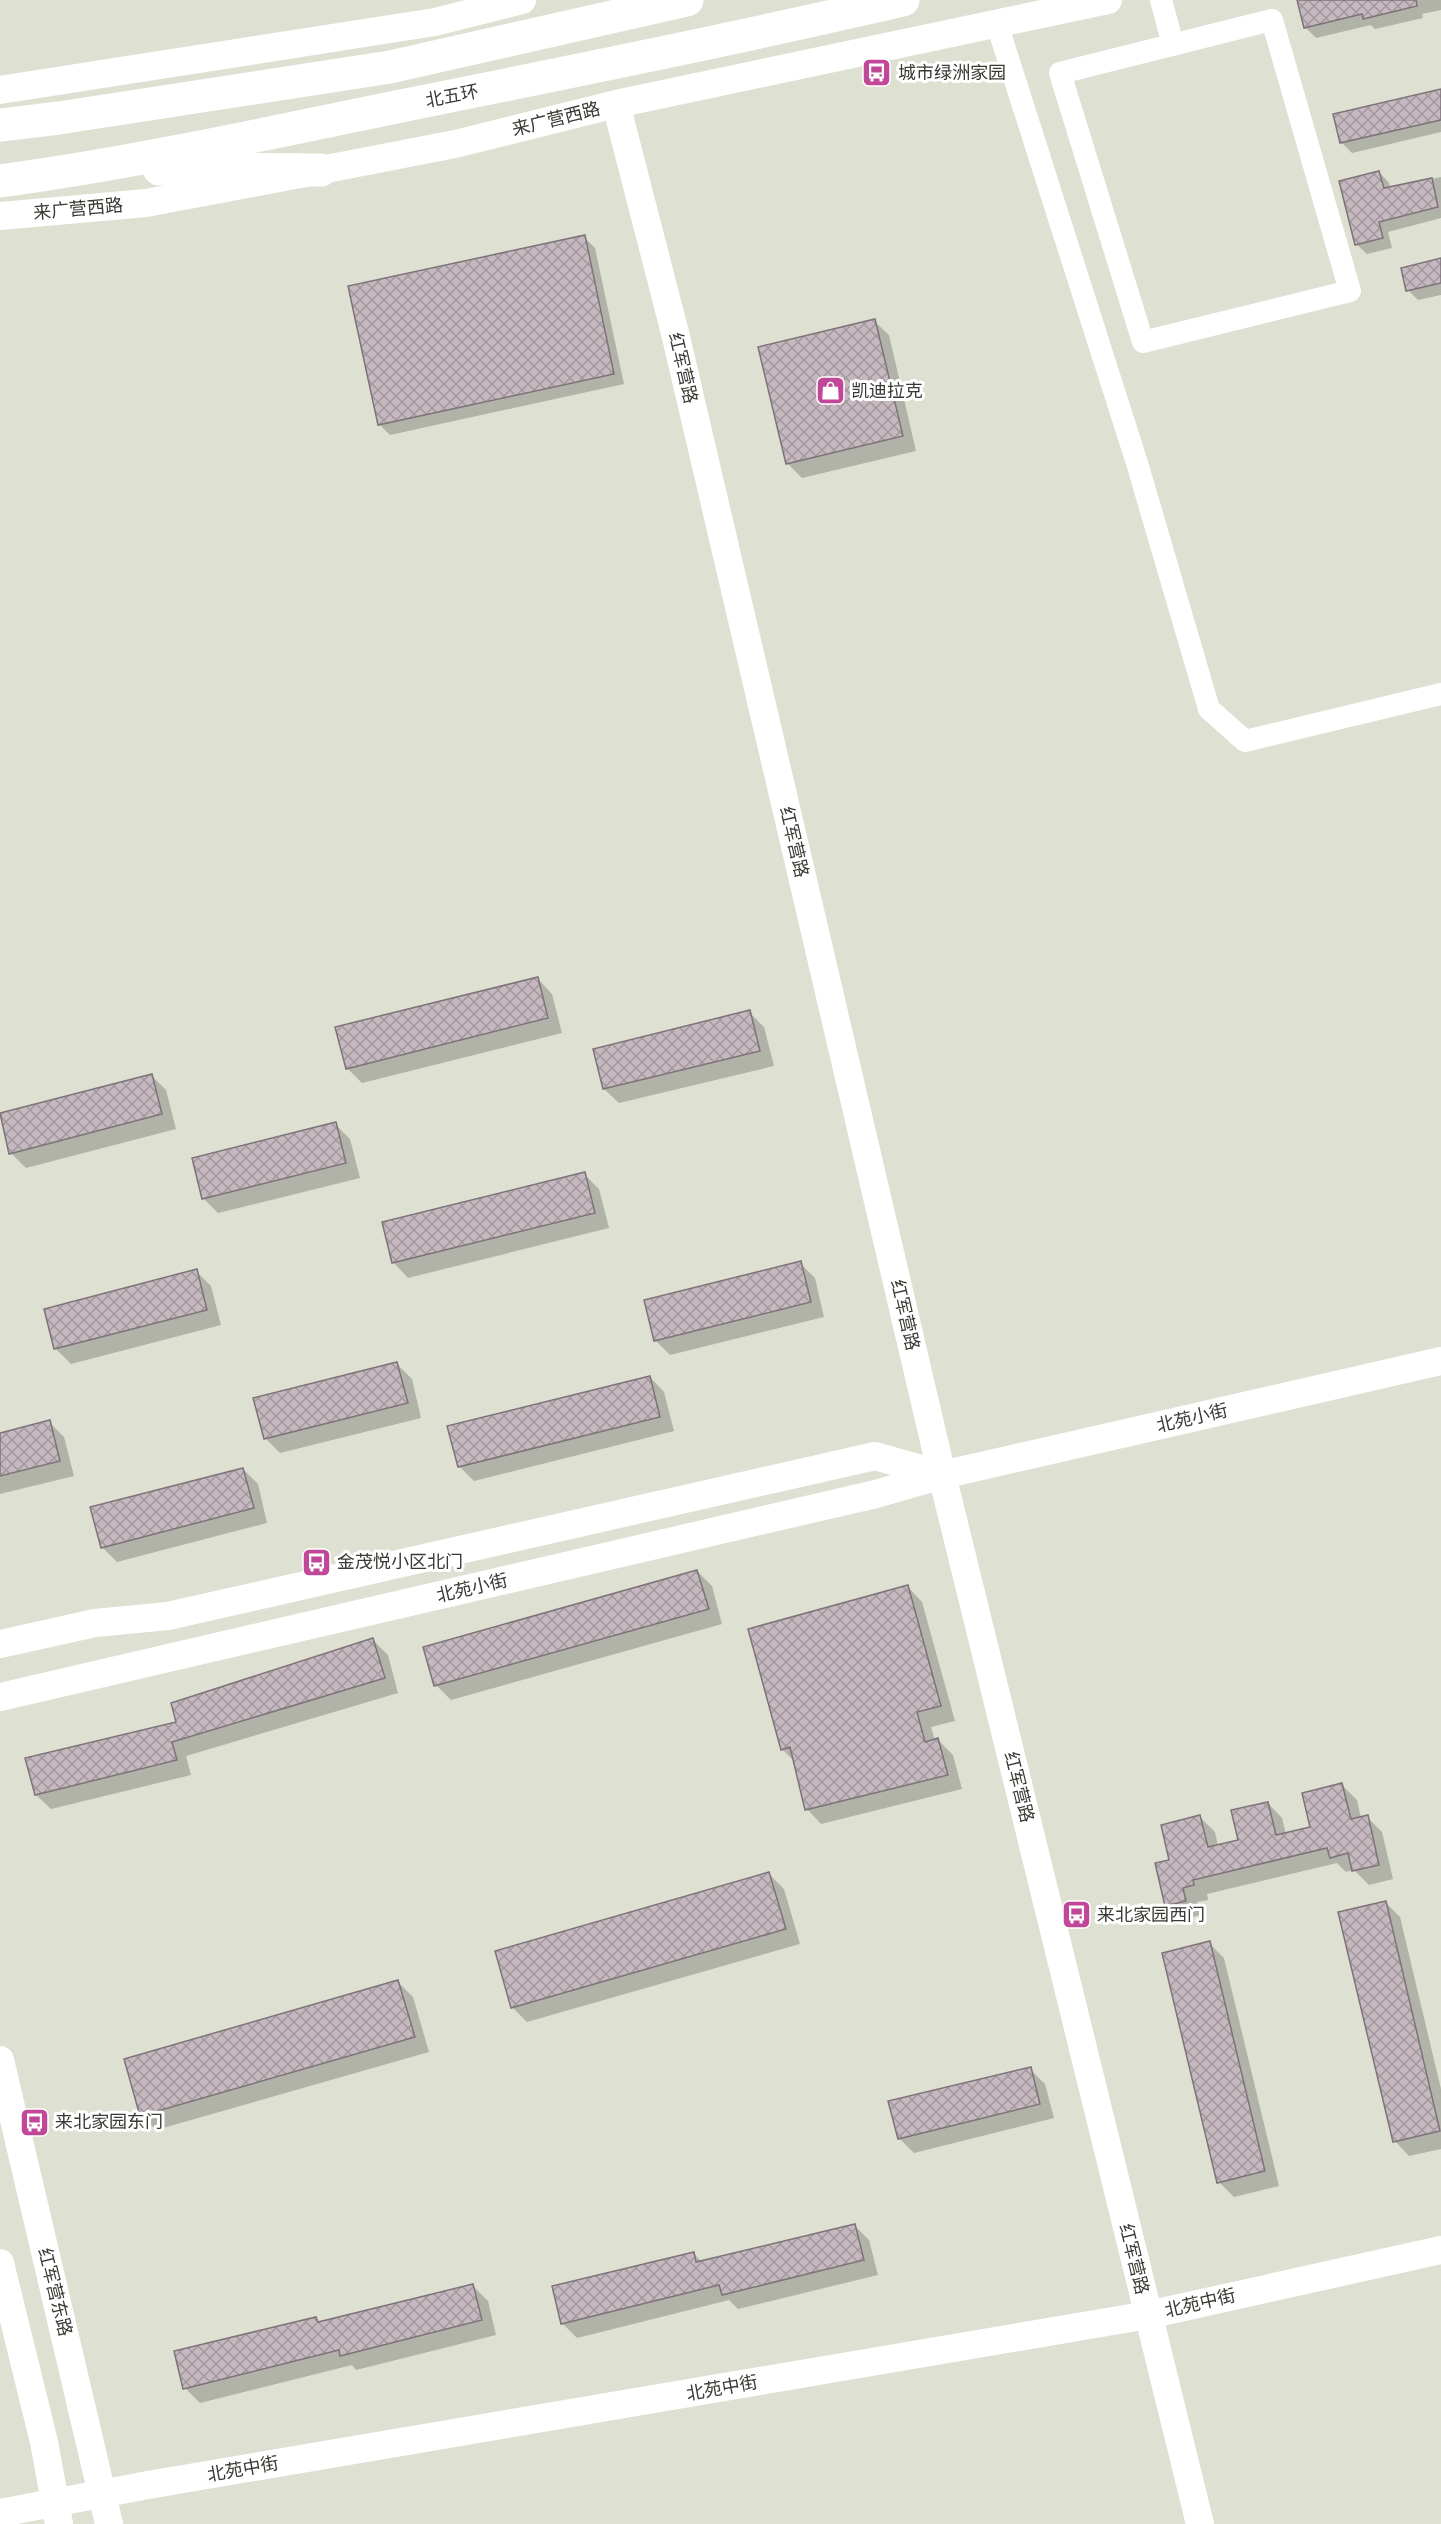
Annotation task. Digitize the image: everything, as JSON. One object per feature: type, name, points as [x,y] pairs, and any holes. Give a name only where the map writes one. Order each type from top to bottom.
[{"type":"highway","points":[[0,125],[390,67],[687,0]]},
{"type":"highway","name":"北五环","points":[[0,181],[88,169],[753,35],[903,0]]},
{"type":"highway","points":[[88,169],[321,170]]},
{"type":"street","points":[[0,90],[435,22],[522,0]]},
{"type":"street","name":"来广营西路","points":[[0,216],[146,203],[455,144],[616,104],[1108,0]]},
{"type":"street","points":[[1161,0],[1173,45]]},
{"type":"street","points":[[1272,21],[1350,291],[1143,342],[1060,73],[1173,45],[1272,21]]},
{"type":"street","points":[[997,24],[1137,463],[1209,709],[1245,741],[1441,694]]},
{"type":"street","name":"红军营路","points":[[616,104],[678,345],[942,1475],[1200,2524]]},
{"type":"street","name":"北苑小街","points":[[0,1697],[876,1494],[942,1475],[1441,1361]]},
{"type":"street","name":"北苑小街","points":[[0,1644],[95,1623],[168,1616],[875,1456],[942,1475]]},
{"type":"street","name":"红军营东路","points":[[0,2060],[109,2524]]},
{"type":"street","name":"北苑中街","points":[[0,2513],[56,2513],[102,2493],[1148,2315],[1441,2250]]},
{"type":"street","points":[[0,2263],[44,2442],[56,2513]]},
{"type":"building","points":[[1297,0],[1416,0],[1417,6],[1363,19],[1362,14],[1304,28]]},
{"type":"building","points":[[1441,89],[1441,120],[1340,143],[1333,114]]},
{"type":"building","points":[[1379,171],[1384,188],[1432,178],[1438,207],[1379,222],[1383,238],[1355,245],[1339,181]]},
{"type":"building","points":[[585,235],[614,374],[378,425],[348,286]]},
{"type":"building","points":[[1441,258],[1441,283],[1406,291],[1401,268]]},
{"type":"building","name":"凯迪拉克","points":[[875,319],[903,436],[786,464],[758,347]]},
{"type":"building","points":[[538,977],[548,1018],[346,1069],[335,1027]]},
{"type":"building","points":[[750,1010],[760,1051],[603,1089],[593,1049]]},
{"type":"building","points":[[152,1074],[162,1114],[9,1154],[0,1113]]},
{"type":"building","points":[[336,1122],[346,1163],[202,1199],[192,1158]]},
{"type":"building","points":[[585,1172],[595,1213],[392,1263],[382,1222]]},
{"type":"building","points":[[801,1261],[811,1302],[654,1341],[644,1300]]},
{"type":"building","points":[[197,1269],[207,1310],[54,1349],[44,1309]]},
{"type":"building","points":[[397,1362],[408,1403],[264,1439],[253,1398]]},
{"type":"building","points":[[650,1376],[660,1417],[458,1467],[447,1426]]},
{"type":"building","points":[[50,1420],[60,1461],[0,1476],[0,1433]]},
{"type":"building","points":[[243,1468],[254,1508],[101,1548],[90,1507]]},
{"type":"building","points":[[697,1570],[709,1609],[434,1686],[423,1647]]},
{"type":"building","points":[[908,1585],[941,1706],[917,1712],[925,1742],[938,1738],[948,1775],[805,1810],[790,1747],[781,1750],[748,1629]]},
{"type":"building","points":[[373,1638],[385,1678],[172,1742],[177,1760],[35,1795],[25,1758],[176,1722],[171,1703]]},
{"type":"building","points":[[1342,1783],[1351,1819],[1368,1815],[1379,1865],[1352,1871],[1348,1853],[1330,1858],[1327,1848],[1193,1880],[1194,1885],[1183,1888],[1186,1901],[1165,1906],[1155,1863],[1169,1860],[1161,1825],[1200,1815],[1208,1847],[1238,1840],[1231,1810],[1268,1802],[1276,1835],[1310,1827],[1302,1793]]},
{"type":"building","points":[[769,1872],[786,1929],[511,2008],[495,1951]]},
{"type":"building","points":[[1386,1901],[1440,2131],[1393,2142],[1338,1912]]},
{"type":"building","points":[[1210,1941],[1265,2171],[1217,2183],[1162,1953]]},
{"type":"building","points":[[398,1980],[415,2037],[140,2116],[124,2059]]},
{"type":"building","points":[[1031,2067],[1040,2104],[898,2139],[888,2101]]},
{"type":"building","points":[[855,2224],[864,2260],[722,2295],[719,2285],[561,2324],[552,2286],[694,2252],[696,2262]]},
{"type":"building","points":[[473,2284],[482,2320],[340,2356],[339,2350],[183,2389],[174,2351],[316,2317],[318,2322]]},
{"type":"place","name":"城市绿洲家园","points":[[877,73]]},
{"type":"place","name":"凯迪拉克","points":[[830,391]]},
{"type":"place","name":"金茂悦小区北门","points":[[316,1562]]},
{"type":"place","name":"来北家园西门","points":[[1076,1915]]},
{"type":"place","name":"来北家园东门","points":[[34,2122]]}]
